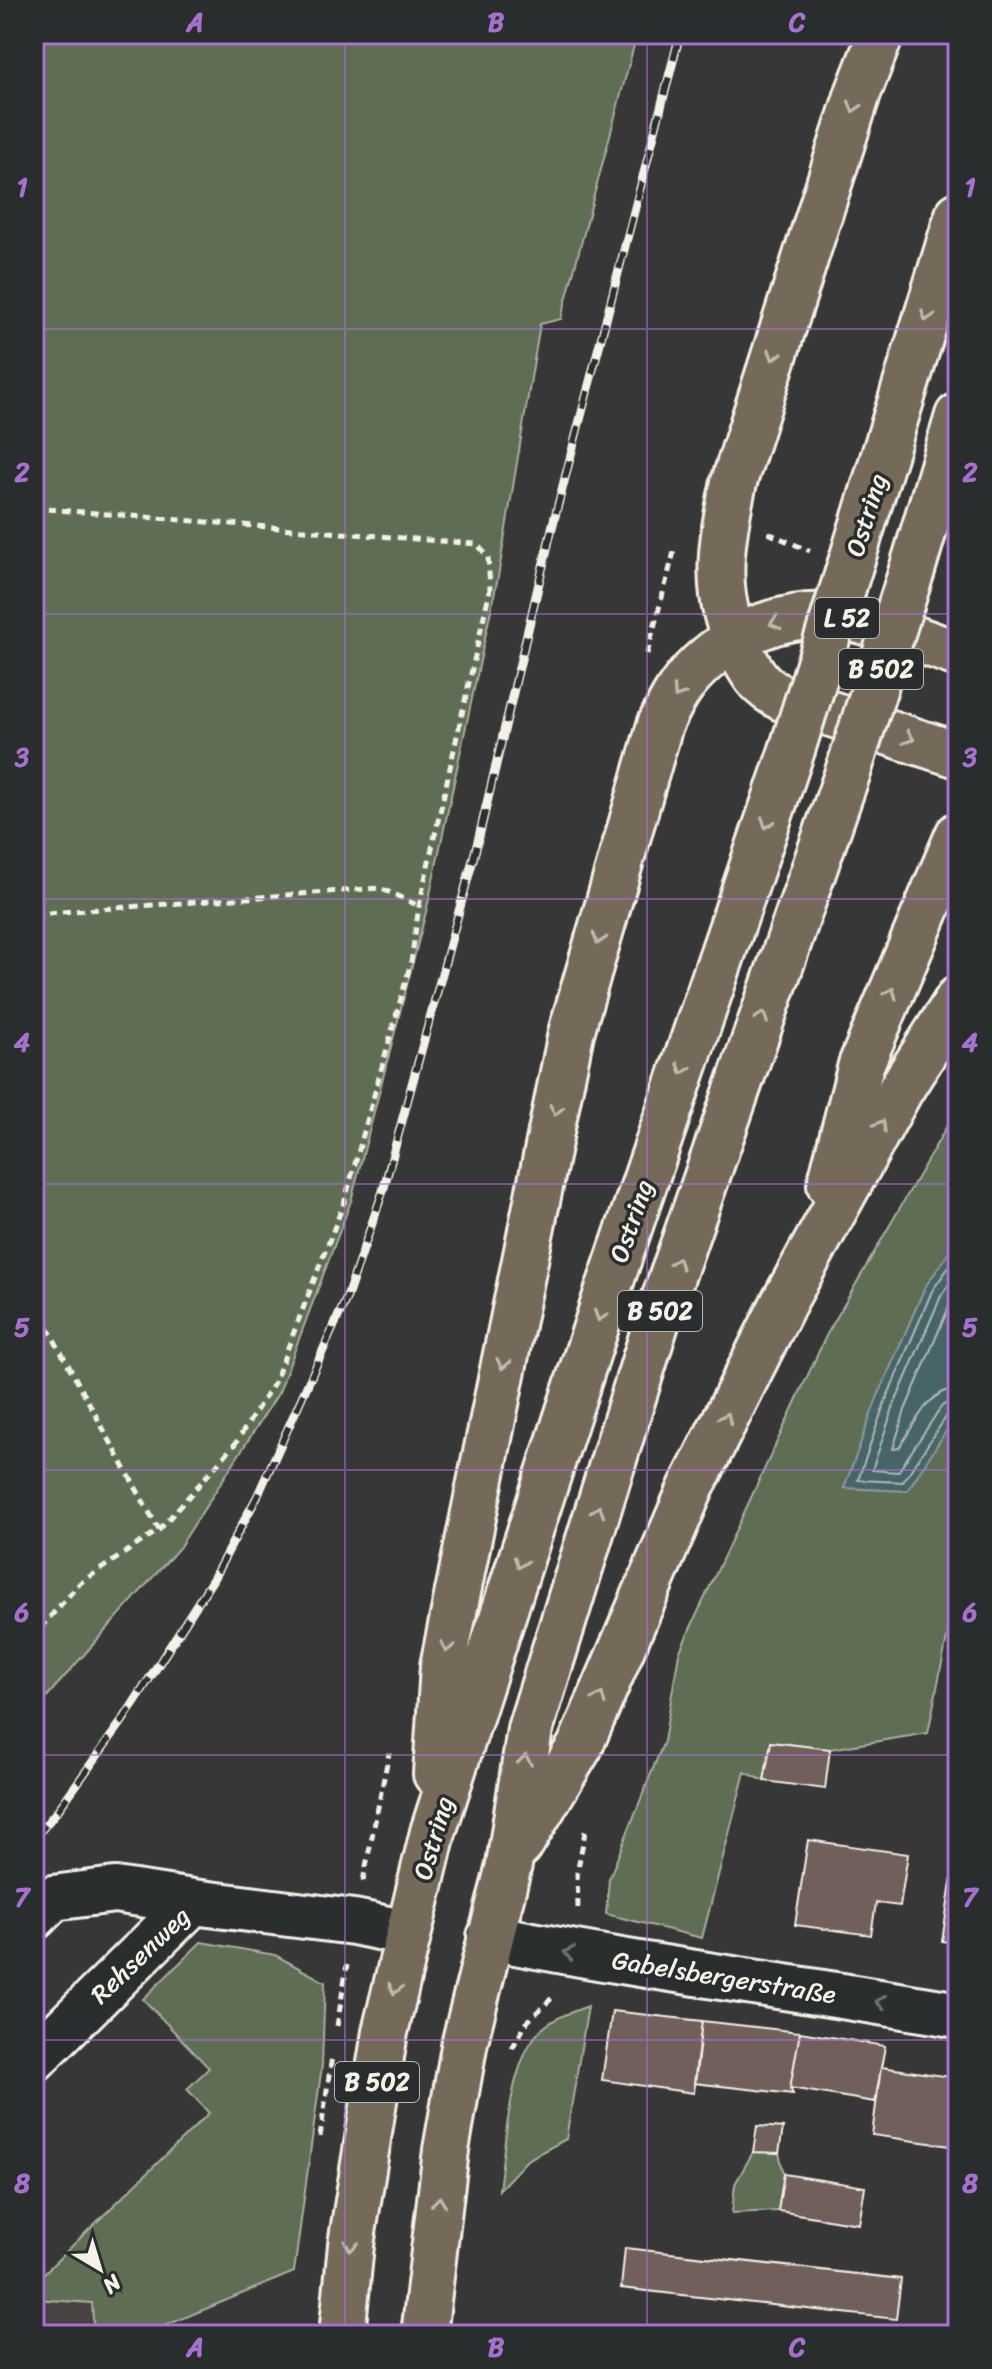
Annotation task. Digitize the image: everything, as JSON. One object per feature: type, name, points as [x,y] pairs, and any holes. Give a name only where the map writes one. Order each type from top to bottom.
[{"type":"highway","points":[[881,34],[858,93],[734,482],[727,515],[721,588],[734,639],[764,688],[782,698],[958,755]]},
{"type":"highway","name":"Ostring","points":[[342,2335],[351,2245],[385,2032],[433,1832],[606,1296],[792,750],[958,215]]},
{"type":"highway","name":"B 502","points":[[424,2335],[446,2150],[465,2041],[509,1865],[530,1729],[654,1329],[849,769],[958,416]]},
{"type":"highway","name":"L 52","points":[[734,639],[771,622],[815,615],[849,618],[958,654]]},
{"type":"highway","points":[[433,1832],[443,1666],[571,1033],[660,725],[674,697],[693,673],[734,639]]},
{"type":"highway","points":[[816,1243],[861,1065],[958,835]]},
{"type":"highway","points":[[509,1865],[580,1746],[691,1488],[816,1243],[901,1089],[958,999]]},
{"type":"street","points":[[34,1917],[53,1898],[115,1890],[193,1902]]},
{"type":"street","name":"Rehsenweg","points":[[34,2059],[193,1902],[354,1922],[407,1933]]},
{"type":"street","name":"Gabelsbergerstraße","points":[[490,1937],[958,2015]]},
{"type":"path","points":[[34,508],[477,544],[488,557],[490,589],[419,906],[411,962],[345,1200],[275,1381],[235,1444],[159,1530],[80,1583],[34,1635]]},
{"type":"path","points":[[34,914],[380,888],[419,906]]},
{"type":"path","points":[[34,1303],[159,1530]]},
{"type":"path","points":[[510,2059],[513,2045],[528,2021],[555,1996],[566,1952]]},
{"type":"shaded area","points":[[34,2299],[93,2303],[94,2335],[34,2335]]},
{"type":"green space","points":[[34,34],[637,34],[561,319],[540,324],[498,577],[427,908],[351,1201],[279,1392],[179,1548],[34,1711]]},
{"type":"green space","points":[[958,1107],[958,1583],[928,1733],[830,1749],[771,1742],[764,1781],[745,1772],[702,1938],[606,1914],[609,1879],[664,1741],[679,1653],[826,1336]]},
{"type":"green space","points":[[201,1942],[275,1955],[325,1982],[322,2065],[294,2272],[143,2335],[94,2335],[92,2303],[34,2299],[34,2283],[209,2113],[187,2089],[209,2068],[143,1999]]},
{"type":"green space","points":[[588,2006],[566,2139],[527,2160],[499,2190],[510,2104],[523,2060],[543,2028]]},
{"type":"green space","points":[[753,2152],[779,2153],[784,2174],[778,2211],[732,2213],[735,2184]]},
{"type":"water","points":[[958,1240],[958,1413],[907,1491],[844,1488],[877,1398],[925,1287]]},
{"type":"building","points":[[771,1742],[830,1749],[825,1789],[764,1781]]},
{"type":"building","points":[[808,1840],[908,1854],[900,1906],[876,1903],[871,1935],[795,1925]]},
{"type":"building","points":[[955,1857],[958,1858],[958,1944],[942,1941]]},
{"type":"building","points":[[612,2011],[702,2021],[694,2093],[602,2080]]},
{"type":"building","points":[[702,2021],[800,2032],[790,2088],[793,2094],[694,2083]]},
{"type":"building","points":[[800,2032],[885,2046],[875,2102],[790,2088]]},
{"type":"building","points":[[881,2067],[958,2078],[958,2147],[872,2135]]},
{"type":"building","points":[[757,2126],[783,2128],[779,2153],[753,2152]]},
{"type":"building","points":[[784,2174],[865,2187],[859,2224],[778,2211]]},
{"type":"building","points":[[625,2248],[901,2279],[896,2319],[621,2288]]},
{"type":"railway","points":[[34,1839],[123,1720],[213,1579],[257,1497],[347,1297],[383,1191],[478,841],[552,528],[680,34]]}]
